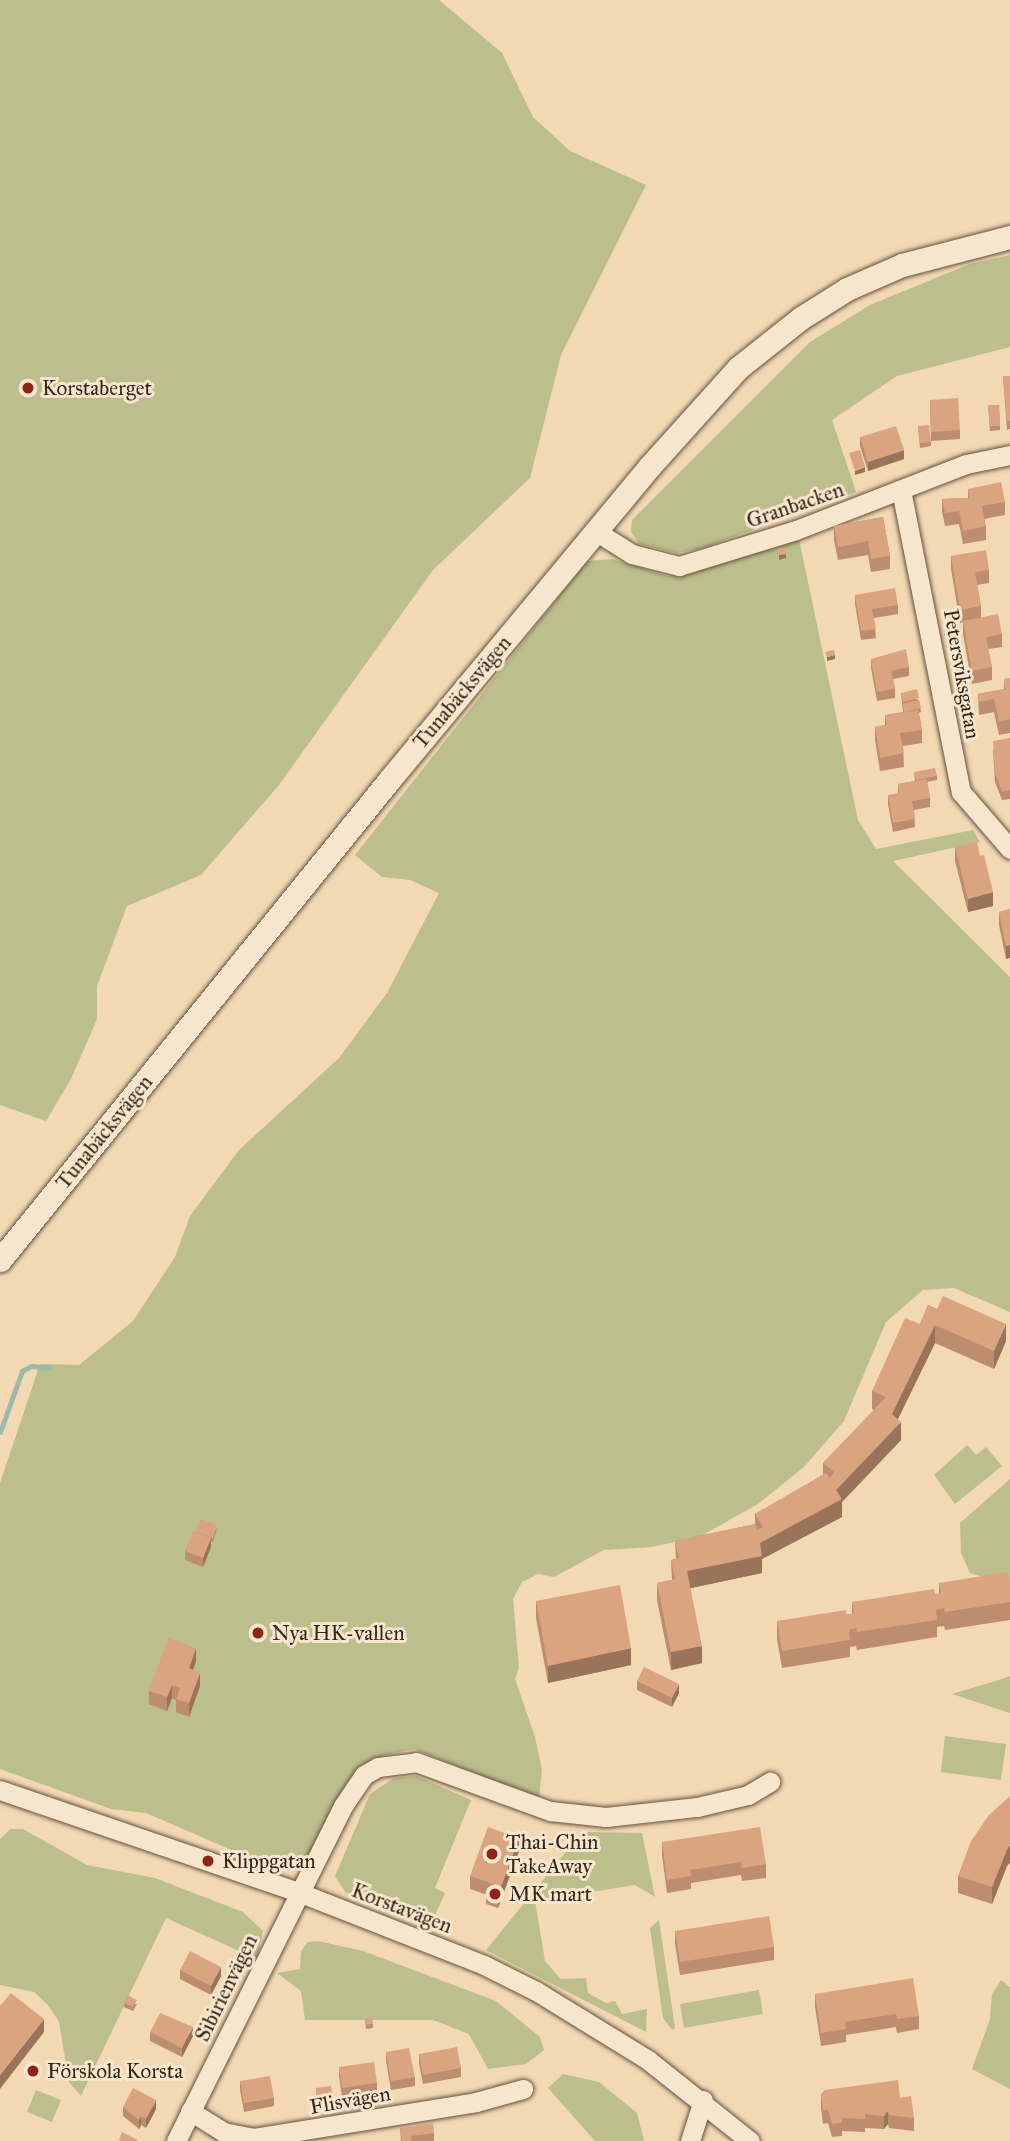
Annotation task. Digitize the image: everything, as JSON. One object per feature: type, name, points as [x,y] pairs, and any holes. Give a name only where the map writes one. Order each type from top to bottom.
[{"type":"street","name":"Tunabäcksvägen","points":[[0,1260],[597,532],[738,368],[801,317],[847,289],[902,265],[1010,237]]},
{"type":"street","name":"Granbacken","points":[[597,532],[632,554],[679,566],[796,530],[966,464],[1010,455]]},
{"type":"street","name":"Petersviksgatan","points":[[901,490],[961,793],[1010,849]]},
{"type":"street","points":[[298,1892],[364,1775],[396,1762],[416,1762],[442,1770],[550,1811],[606,1817],[697,1807],[748,1795],[770,1782]]},
{"type":"street","name":"Korstavägen","points":[[2,1798],[298,1892],[434,1944],[536,1991],[648,2060],[703,2100],[750,2141]]},
{"type":"street","name":"Sibirienvägen","points":[[176,2141],[298,1892]]},
{"type":"street","name":"Flisvägen","points":[[190,2111],[223,2132],[254,2138],[476,2102],[523,2089]]},
{"type":"street","points":[[690,2141],[703,2100]]},
{"type":"green space","points":[[0,0],[439,0],[502,53],[533,117],[570,151],[646,185],[561,355],[530,478],[433,570],[279,785],[201,875],[127,906],[97,986],[97,1019],[71,1079],[46,1121],[0,1105]]},
{"type":"green space","points":[[1010,255],[1010,347],[897,376],[832,420],[856,492],[703,548],[677,553],[639,544],[631,532],[632,520],[810,342],[870,305],[970,264]]},
{"type":"green space","points":[[799,539],[858,820],[876,849],[973,830],[980,842],[893,861],[1010,977],[1010,1312],[954,1288],[923,1290],[886,1322],[844,1421],[804,1467],[758,1504],[701,1536],[652,1547],[604,1550],[554,1577],[538,1574],[522,1582],[513,1599],[519,1668],[515,1679],[535,1737],[542,1770],[539,1798],[414,1749],[386,1755],[363,1766],[346,1784],[311,1856],[295,1869],[273,1868],[146,1813],[111,1809],[0,1769],[0,1483],[40,1364],[79,1365],[133,1321],[175,1257],[190,1216],[239,1150],[339,1058],[387,993],[439,893],[410,880],[382,877],[355,855],[587,561],[612,559],[668,576],[690,574]]},
{"type":"green space","points":[[967,1445],[976,1455],[986,1447],[1002,1466],[955,1504],[934,1475]]},
{"type":"green space","points":[[1010,1479],[1010,1586],[970,1573],[961,1553],[960,1523]]},
{"type":"green space","points":[[1010,1676],[1010,1713],[952,1694],[999,1680]]},
{"type":"green space","points":[[945,1736],[1006,1744],[1001,1780],[941,1772]]},
{"type":"green space","points":[[417,1776],[471,1800],[435,1888],[445,1893],[432,1922],[426,1923],[345,1892],[335,1876],[370,1794],[394,1778]]},
{"type":"green space","points":[[10,1829],[23,1829],[87,1865],[155,1878],[243,1912],[263,1931],[257,1959],[166,1918],[81,2096],[69,2082],[59,2022],[48,2005],[34,1992],[0,1985],[0,1839]]},
{"type":"green space","points":[[582,1832],[642,1833],[655,1897],[635,1885],[535,1901],[545,1961],[561,1979],[586,1978],[588,1993],[606,2003],[615,2001],[622,2014],[647,2009],[646,2032],[486,1950]]},
{"type":"green space","points":[[659,1920],[675,2028],[672,2030],[663,2018],[650,1928]]},
{"type":"green space","points":[[318,1941],[363,1951],[496,2001],[540,2037],[544,2050],[526,2064],[488,2069],[469,2034],[433,2020],[305,2020],[301,1991],[277,1973],[300,1969],[301,1951],[308,1942]]},
{"type":"green space","points":[[1001,1980],[1010,1987],[1010,2089],[972,2069],[990,2019],[992,1994]]},
{"type":"green space","points":[[759,1990],[763,2014],[684,2028],[680,2004]]},
{"type":"green space","points":[[563,2074],[599,2082],[637,2113],[644,2141],[595,2141],[548,2088]]},
{"type":"green space","points":[[36,2090],[61,2100],[52,2122],[27,2112]]},
{"type":"building","points":[[1003,376],[1010,376],[1010,421],[1007,421]]},
{"type":"building","points":[[958,398],[960,430],[931,432],[930,400]]},
{"type":"building","points":[[988,405],[999,405],[1000,426],[990,426]]},
{"type":"building","points":[[929,425],[931,442],[920,443],[918,426]]},
{"type":"building","points":[[896,426],[904,450],[868,462],[860,437]]},
{"type":"building","points":[[860,450],[865,467],[855,471],[849,453]]},
{"type":"building","points":[[1001,482],[1005,502],[982,506],[986,526],[963,531],[959,511],[945,513],[942,499],[969,498],[968,489]]},
{"type":"building","points":[[883,517],[890,556],[871,559],[868,541],[838,547],[834,526]]},
{"type":"building","points":[[785,548],[786,554],[779,555],[778,549]]},
{"type":"building","points":[[986,550],[989,570],[975,572],[981,606],[960,610],[951,556]]},
{"type":"building","points":[[895,588],[898,605],[872,609],[876,629],[861,631],[855,595]]},
{"type":"building","points":[[998,614],[1002,634],[986,637],[992,667],[972,671],[963,621]]},
{"type":"building","points":[[906,649],[909,667],[891,671],[895,689],[877,692],[871,659]]},
{"type":"building","points":[[834,650],[835,655],[827,657],[825,652]]},
{"type":"building","points":[[1010,678],[1010,719],[999,722],[994,699],[979,702],[978,694],[1005,689],[1004,679]]},
{"type":"building","points":[[917,689],[919,698],[903,702],[901,693]]},
{"type":"building","points":[[919,700],[921,708],[904,712],[903,704]]},
{"type":"building","points":[[918,710],[922,730],[900,733],[904,753],[880,758],[875,727],[887,725],[885,715]]},
{"type":"building","points":[[1010,738],[1010,790],[1002,792],[995,773],[993,741]]},
{"type":"building","points":[[935,768],[937,776],[916,780],[914,772]]},
{"type":"building","points":[[927,779],[930,798],[912,801],[915,819],[893,823],[888,795],[899,793],[898,784]]},
{"type":"building","points":[[977,842],[980,856],[984,855],[993,892],[968,899],[955,847]]},
{"type":"building","points":[[1010,909],[1010,945],[1006,946],[999,912]]},
{"type":"building","points":[[943,1296],[1006,1324],[994,1351],[935,1325],[892,1414],[901,1422],[836,1490],[842,1499],[760,1543],[762,1556],[687,1571],[702,1646],[671,1652],[657,1583],[675,1579],[671,1560],[679,1558],[675,1541],[756,1524],[757,1530],[763,1527],[755,1514],[826,1473],[830,1478],[834,1472],[823,1463],[886,1397],[872,1391],[905,1318],[920,1324],[928,1305],[937,1309]]},
{"type":"building","points":[[200,1519],[217,1525],[213,1538],[196,1532]]},
{"type":"building","points":[[193,1531],[211,1538],[203,1558],[185,1551]]},
{"type":"building","points":[[1008,1572],[1010,1602],[945,1612],[944,1608],[936,1610],[937,1620],[857,1632],[856,1628],[849,1630],[850,1640],[782,1651],[777,1621],[846,1610],[846,1615],[854,1613],[852,1602],[934,1589],[935,1594],[941,1593],[939,1583]]},
{"type":"building","points":[[620,1585],[631,1648],[548,1666],[536,1601]]},
{"type":"building","points":[[168,1638],[196,1648],[189,1668],[200,1673],[189,1703],[176,1699],[180,1688],[172,1685],[167,1697],[149,1691]]},
{"type":"building","points":[[644,1667],[679,1684],[672,1698],[637,1681]]},
{"type":"building","points":[[1010,1796],[1010,1845],[992,1887],[958,1876],[971,1841],[989,1815]]},
{"type":"building","points":[[488,1827],[519,1838],[501,1887],[470,1876]]},
{"type":"building","points":[[760,1827],[766,1864],[742,1868],[741,1862],[690,1870],[691,1876],[667,1880],[662,1842]]},
{"type":"building","points":[[489,1891],[501,1895],[498,1904],[486,1899]]},
{"type":"building","points":[[769,1916],[774,1947],[680,1962],[675,1931]]},
{"type":"building","points":[[190,1951],[221,1967],[211,1986],[180,1970]]},
{"type":"building","points":[[913,1978],[919,2016],[897,2019],[896,2014],[845,2022],[846,2029],[821,2033],[815,1994]]},
{"type":"building","points":[[11,1993],[44,2019],[0,2075],[0,2006]]},
{"type":"building","points":[[127,1995],[137,2000],[133,2007],[124,2003]]},
{"type":"building","points":[[160,2013],[193,2027],[182,2048],[150,2032]]},
{"type":"building","points":[[372,2017],[373,2024],[366,2025],[365,2018]]},
{"type":"building","points":[[457,2047],[461,2068],[423,2075],[419,2054]]},
{"type":"building","points":[[409,2048],[415,2077],[391,2081],[386,2052]]},
{"type":"building","points":[[374,2062],[377,2083],[342,2088],[339,2067]]},
{"type":"building","points":[[270,2076],[274,2098],[244,2103],[240,2081]]},
{"type":"building","points":[[898,2080],[900,2098],[911,2096],[914,2118],[889,2115],[888,2111],[884,2116],[865,2114],[865,2119],[842,2118],[842,2123],[832,2124],[828,2110],[823,2110],[821,2094],[825,2090]]},
{"type":"building","points":[[331,2086],[334,2104],[318,2107],[316,2088]]},
{"type":"building","points":[[133,2088],[156,2100],[146,2119],[141,2116],[139,2120],[123,2107]]},
{"type":"building","points":[[433,2123],[434,2133],[411,2136],[412,2141],[402,2141],[400,2128]]},
{"type":"building","points":[[122,2132],[138,2140],[119,2140]]},
{"type":"waterway","points":[[0,1432],[22,1371],[31,1366],[50,1368]]},
{"type":"place","name":"Korstaberget","points":[[28,388]]},
{"type":"place","name":"Nya HK-vallen","points":[[258,1633]]},
{"type":"place","name":"Thai-Chin TakeAway","points":[[492,1854]]},
{"type":"place","name":"Klippgatan","points":[[208,1861]]},
{"type":"place","name":"MK mart","points":[[495,1894]]},
{"type":"place","name":"Förskola Korsta","points":[[33,2071]]}]
